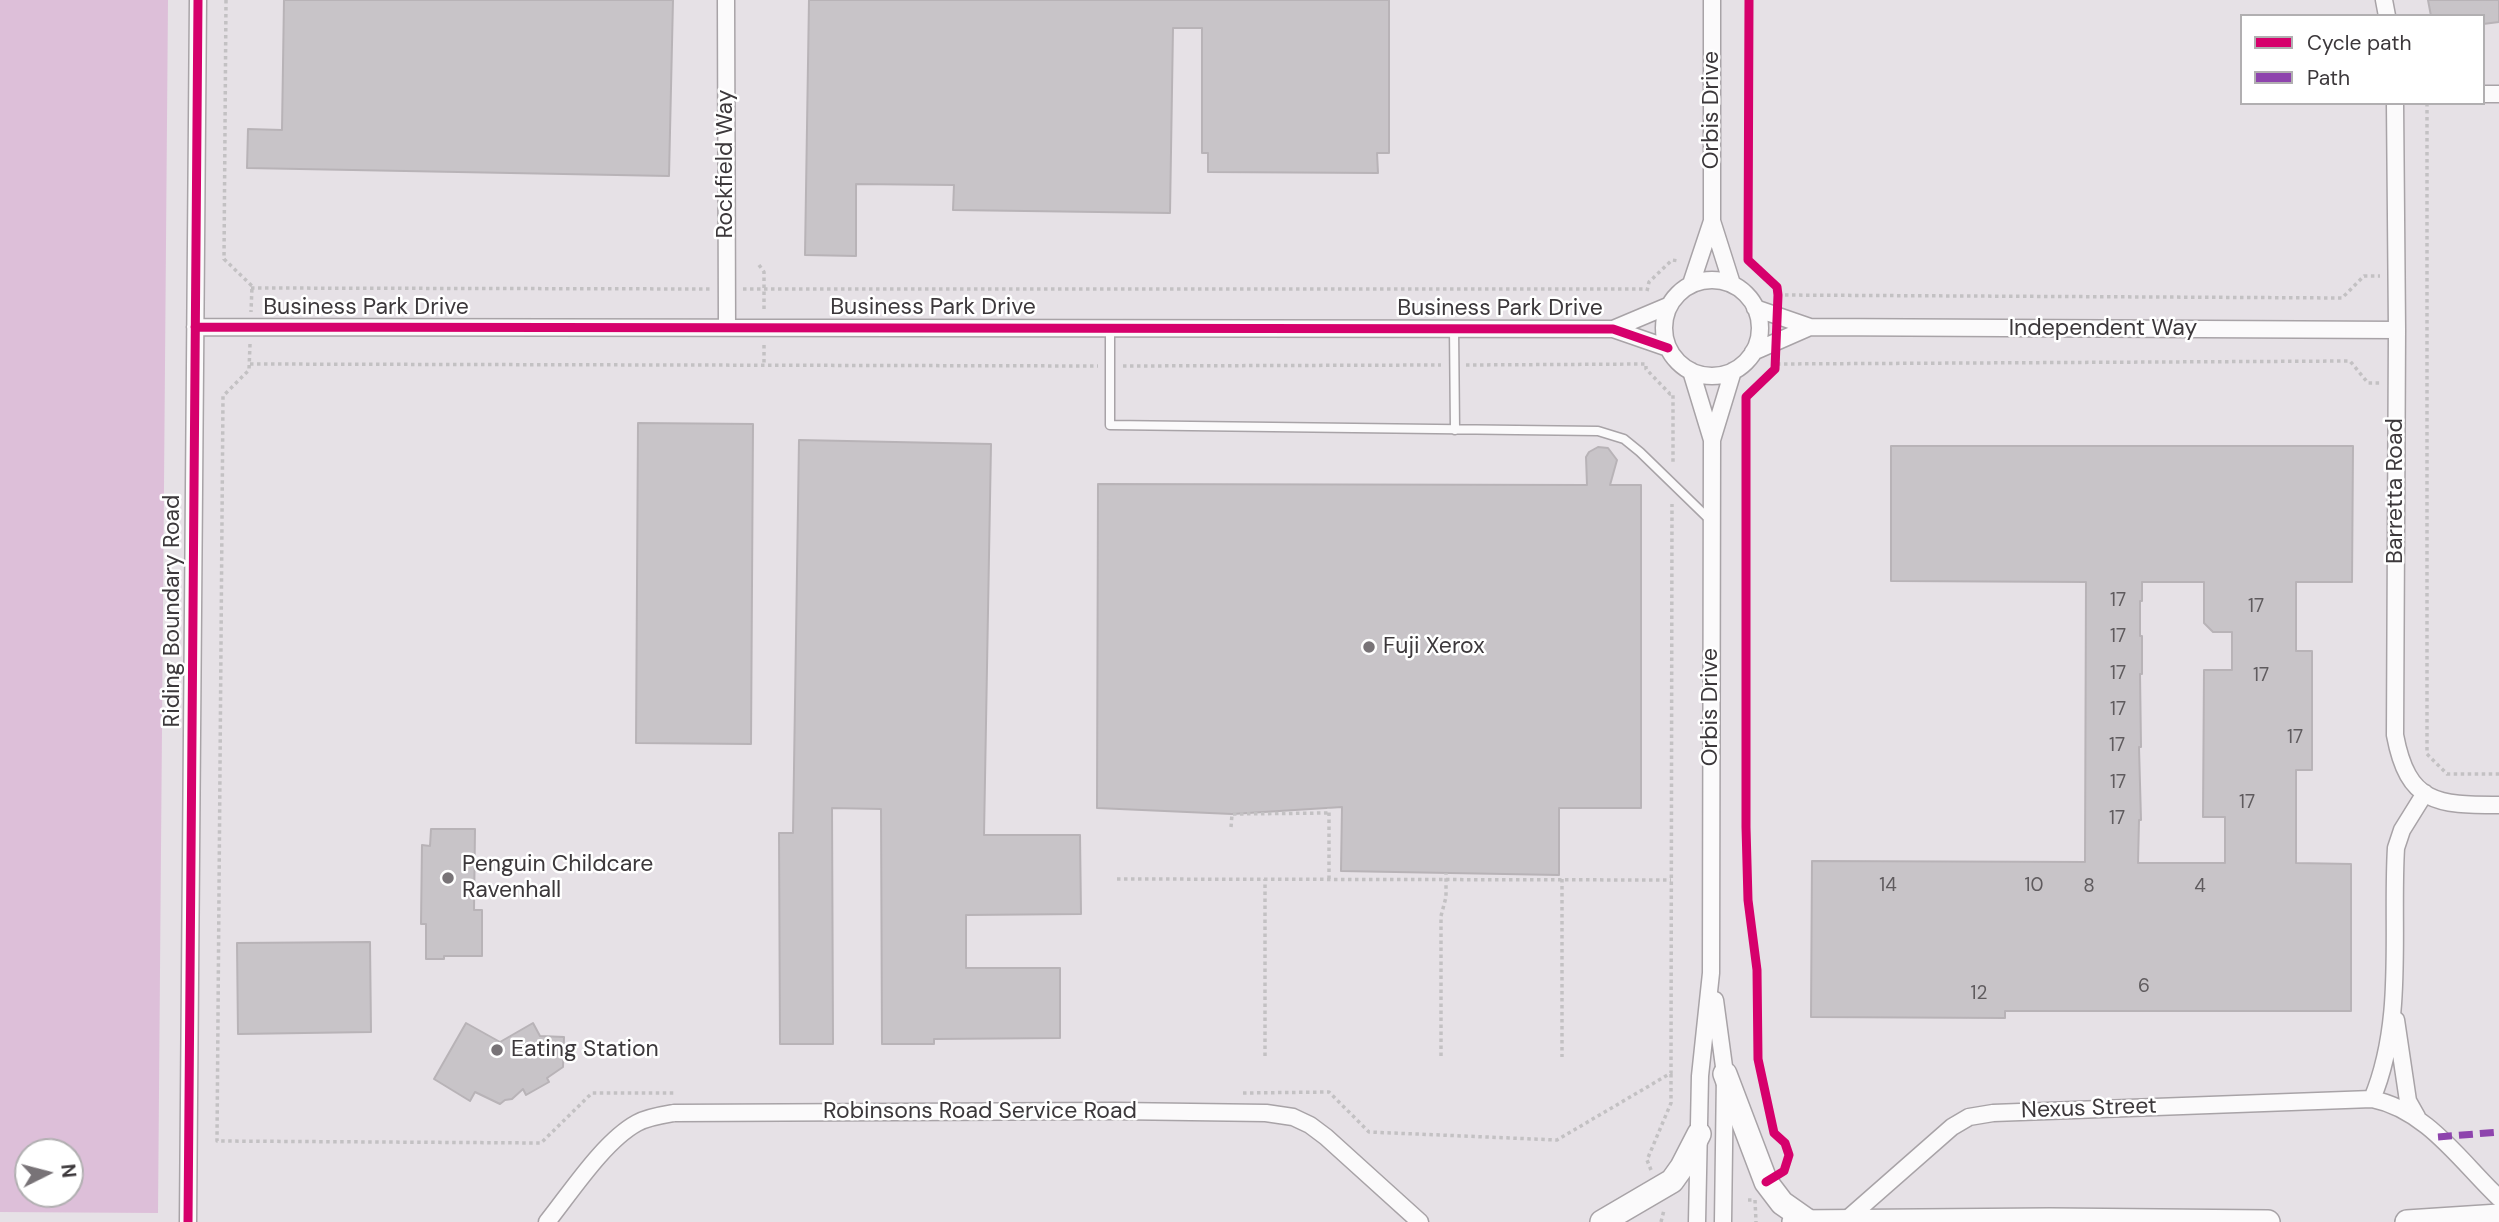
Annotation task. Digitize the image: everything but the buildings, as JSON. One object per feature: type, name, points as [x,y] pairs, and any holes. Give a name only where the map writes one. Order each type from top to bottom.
[{"type":"main road","points":[[1725,1074],[1766,1182],[1782,1203],[1810,1222]]},
{"type":"main road","points":[[1602,1222],[1671,1181],[1682,1167],[1699,1134]]},
{"type":"main road","points":[[2407,1222],[2499,1216]]},
{"type":"main road","points":[[1794,1222],[2268,1222]]},
{"type":"street","name":"Riding Boundary Road","points":[[188,1222],[198,0]]},
{"type":"street","name":"Rockfield Way","points":[[726,0],[727,327]]},
{"type":"street","name":"Orbis Drive","points":[[1712,0],[1712,220],[1732,284]]},
{"type":"street","name":"Barretta Road","points":[[2395,105],[2395,735],[2400,761],[2410,780],[2425,793]]},
{"type":"street","name":"Orbis Drive","points":[[1691,284],[1712,220]]},
{"type":"street","points":[[1704,280],[1732,284],[1742,290],[1755,308],[1759,330],[1753,352],[1733,371],[1719,375],[1691,371],[1678,361],[1668,348],[1664,334],[1670,305],[1679,293],[1691,284],[1704,280]]},
{"type":"street","name":"Business Park Drive","points":[[1613,329],[1670,305]]},
{"type":"street","name":"Independent Way","points":[[1755,308],[1810,327],[2397,330]]},
{"type":"street","name":"Business Park Drive","points":[[195,327],[1613,329],[1668,348]]},
{"type":"street","name":"Independent Way","points":[[1753,352],[1810,327]]},
{"type":"street","name":"Orbis Drive","points":[[1691,371],[1712,440],[1711,973],[1700,1076],[1697,1222]]},
{"type":"street","name":"Orbis Drive","points":[[1712,440],[1733,371]]},
{"type":"street","points":[[2425,793],[2439,801],[2464,805],[2499,805]]},
{"type":"street","name":"Nexus Street","points":[[2372,1099],[2385,1065],[2394,1004],[2396,848],[2402,830],[2425,793]]},
{"type":"street","name":"Orbis Drive","points":[[1711,973],[1725,1074],[1723,1222]]},
{"type":"street","name":"Nexus Street","points":[[2394,1004],[2408,1101],[2418,1119]]},
{"type":"street","name":"Nexus Street","points":[[1845,1221],[1952,1127],[1969,1118],[1993,1112],[2372,1099],[2401,1107],[2418,1119],[2499,1198]]},
{"type":"street","name":"Robinsons Road Service Road","points":[[547,1222],[608,1146],[639,1121],[657,1116],[674,1113],[1116,1111],[1266,1113],[1293,1118],[1310,1125],[1326,1138],[1420,1222]]},
{"type":"lane","points":[[1110,327],[1110,425],[1579,432],[1598,430],[1624,439],[1712,523]]},
{"type":"lane","points":[[1454,328],[1455,430]]},
{"type":"path","points":[[226,0],[224,259],[252,286],[249,370],[223,396],[217,1141],[541,1143],[592,1093],[674,1093]]},
{"type":"path","points":[[2427,105],[2427,754],[2447,774],[2499,774]]},
{"type":"path","points":[[1776,317],[1778,291],[2342,298],[2364,276],[2427,277]]},
{"type":"path","points":[[251,289],[1647,289]]},
{"type":"path","points":[[1776,342],[1776,367],[2350,361],[2368,383],[2427,384]]},
{"type":"path","points":[[250,364],[1646,365],[1646,369],[1673,394],[1671,1073],[1557,1140],[1369,1132],[1329,1092],[1239,1093]]},
{"type":"path","points":[[1329,808],[1329,879]]},
{"type":"path","points":[[1231,827],[1231,814],[1329,813]]},
{"type":"path","points":[[1441,1056],[1441,916],[1446,897],[1446,873]]},
{"type":"path","points":[[1117,879],[1672,880]]},
{"type":"path","points":[[1265,879],[1265,1056]]},
{"type":"path","points":[[1562,879],[1562,1057]]},
{"type":"path","points":[[1748,1200],[1755,1200],[1756,1222]]},
{"type":"shaded area","points":[[0,0],[168,0],[158,1213],[0,1212]]},
{"type":"marked path","points":[[2438,1137],[2499,1132]]},
{"type":"cycle path","points":[[188,1222],[198,0]]},
{"type":"cycle path","points":[[1749,0],[1748,260],[1777,287],[1778,295],[1775,369],[1746,397],[1748,900],[1757,970],[1758,1059],[1774,1133],[1785,1143],[1789,1155],[1784,1171],[1766,1182]]},
{"type":"cycle path","points":[[195,327],[1613,329],[1668,348]]},
{"type":"place","name":"Fuji Xerox","points":[[1369,647]]},
{"type":"place","name":"Penguin Childcare Ravenhall","points":[[448,878]]},
{"type":"place","name":"Eating Station","points":[[497,1050]]}]
